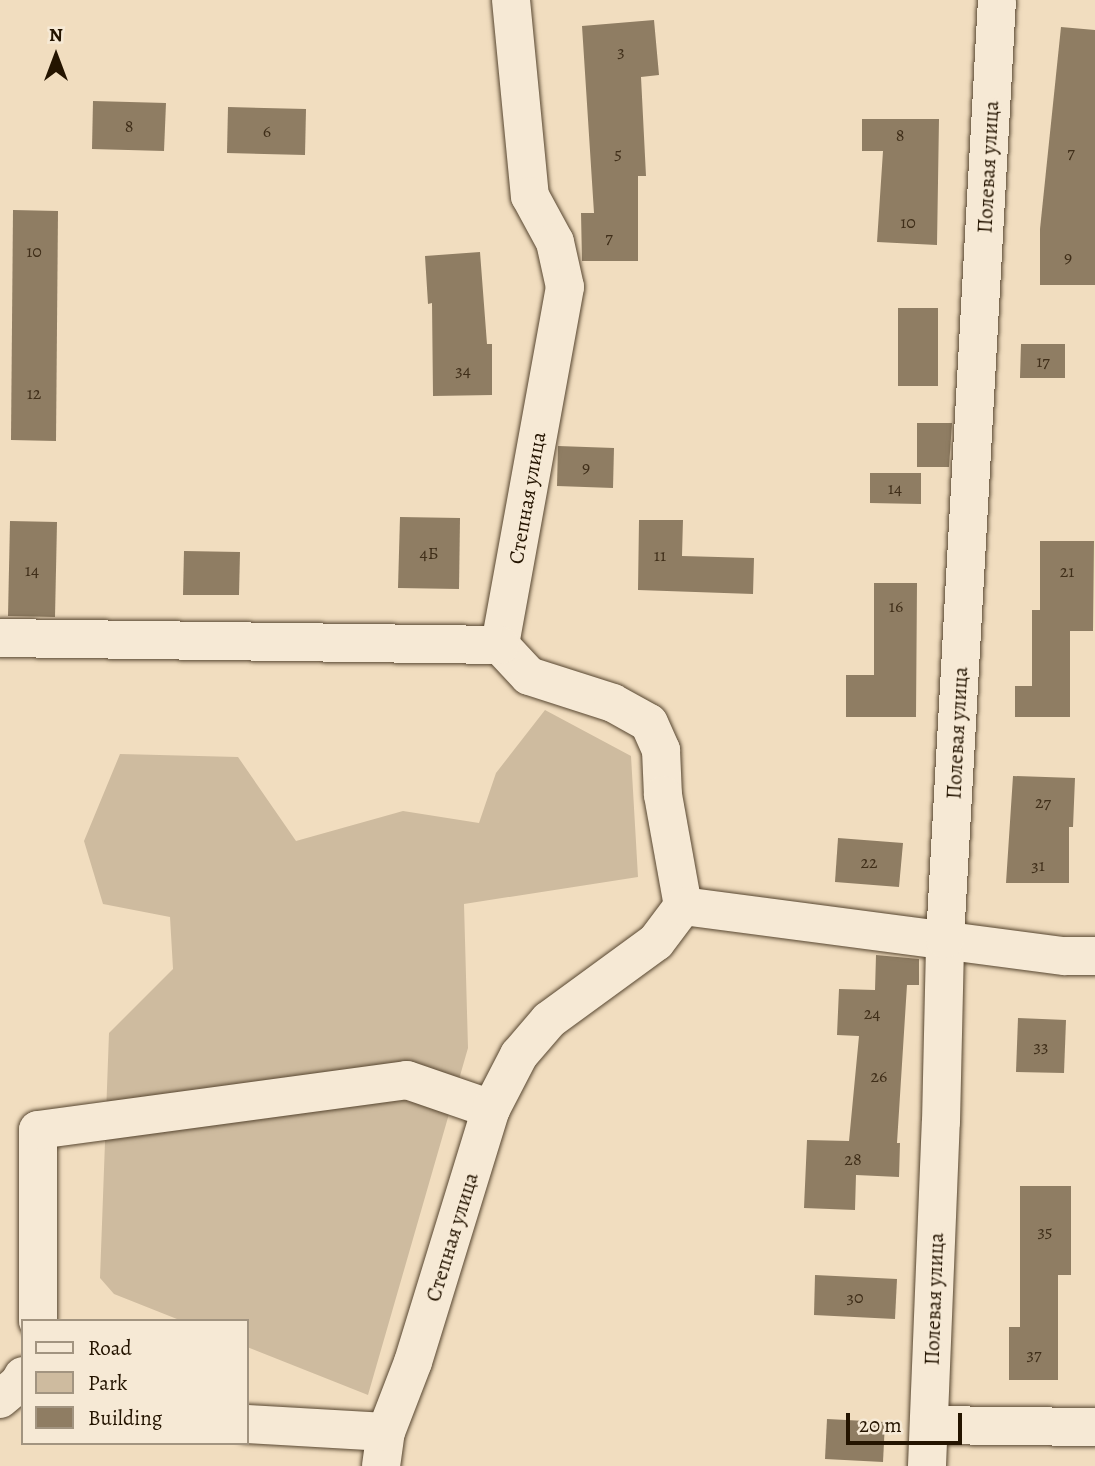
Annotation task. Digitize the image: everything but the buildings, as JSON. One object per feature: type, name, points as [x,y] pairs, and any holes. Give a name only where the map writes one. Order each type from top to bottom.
[{"type":"street","name":"Степная улица","points":[[500,645],[565,287],[555,242],[530,196],[511,0]]},
{"type":"street","name":"Полевая улица","points":[[926,1466],[945,939],[997,0]]},
{"type":"street","points":[[0,638],[500,645],[529,676],[613,703],[649,723],[661,750],[663,794],[683,906],[1065,956],[1095,956]]},
{"type":"street","name":"Степная улица","points":[[383,1449],[421,1339],[491,1109],[519,1055],[550,1020],[656,942],[683,906]]},
{"type":"street","points":[[38,1319],[37,1130],[407,1080],[491,1109]]},
{"type":"street","points":[[0,1399],[21,1378]]},
{"type":"street","points":[[0,1411],[21,1413]]},
{"type":"street","points":[[248,1424],[383,1449]]},
{"type":"street","points":[[929,1425],[1095,1427]]},
{"type":"green space","points":[[545,710],[631,756],[638,877],[464,904],[468,1048],[368,1395],[248,1347],[248,1319],[177,1319],[114,1294],[100,1278],[109,1033],[173,969],[170,917],[103,904],[84,841],[120,754],[238,757],[296,841],[403,811],[479,823],[496,773]]}]
